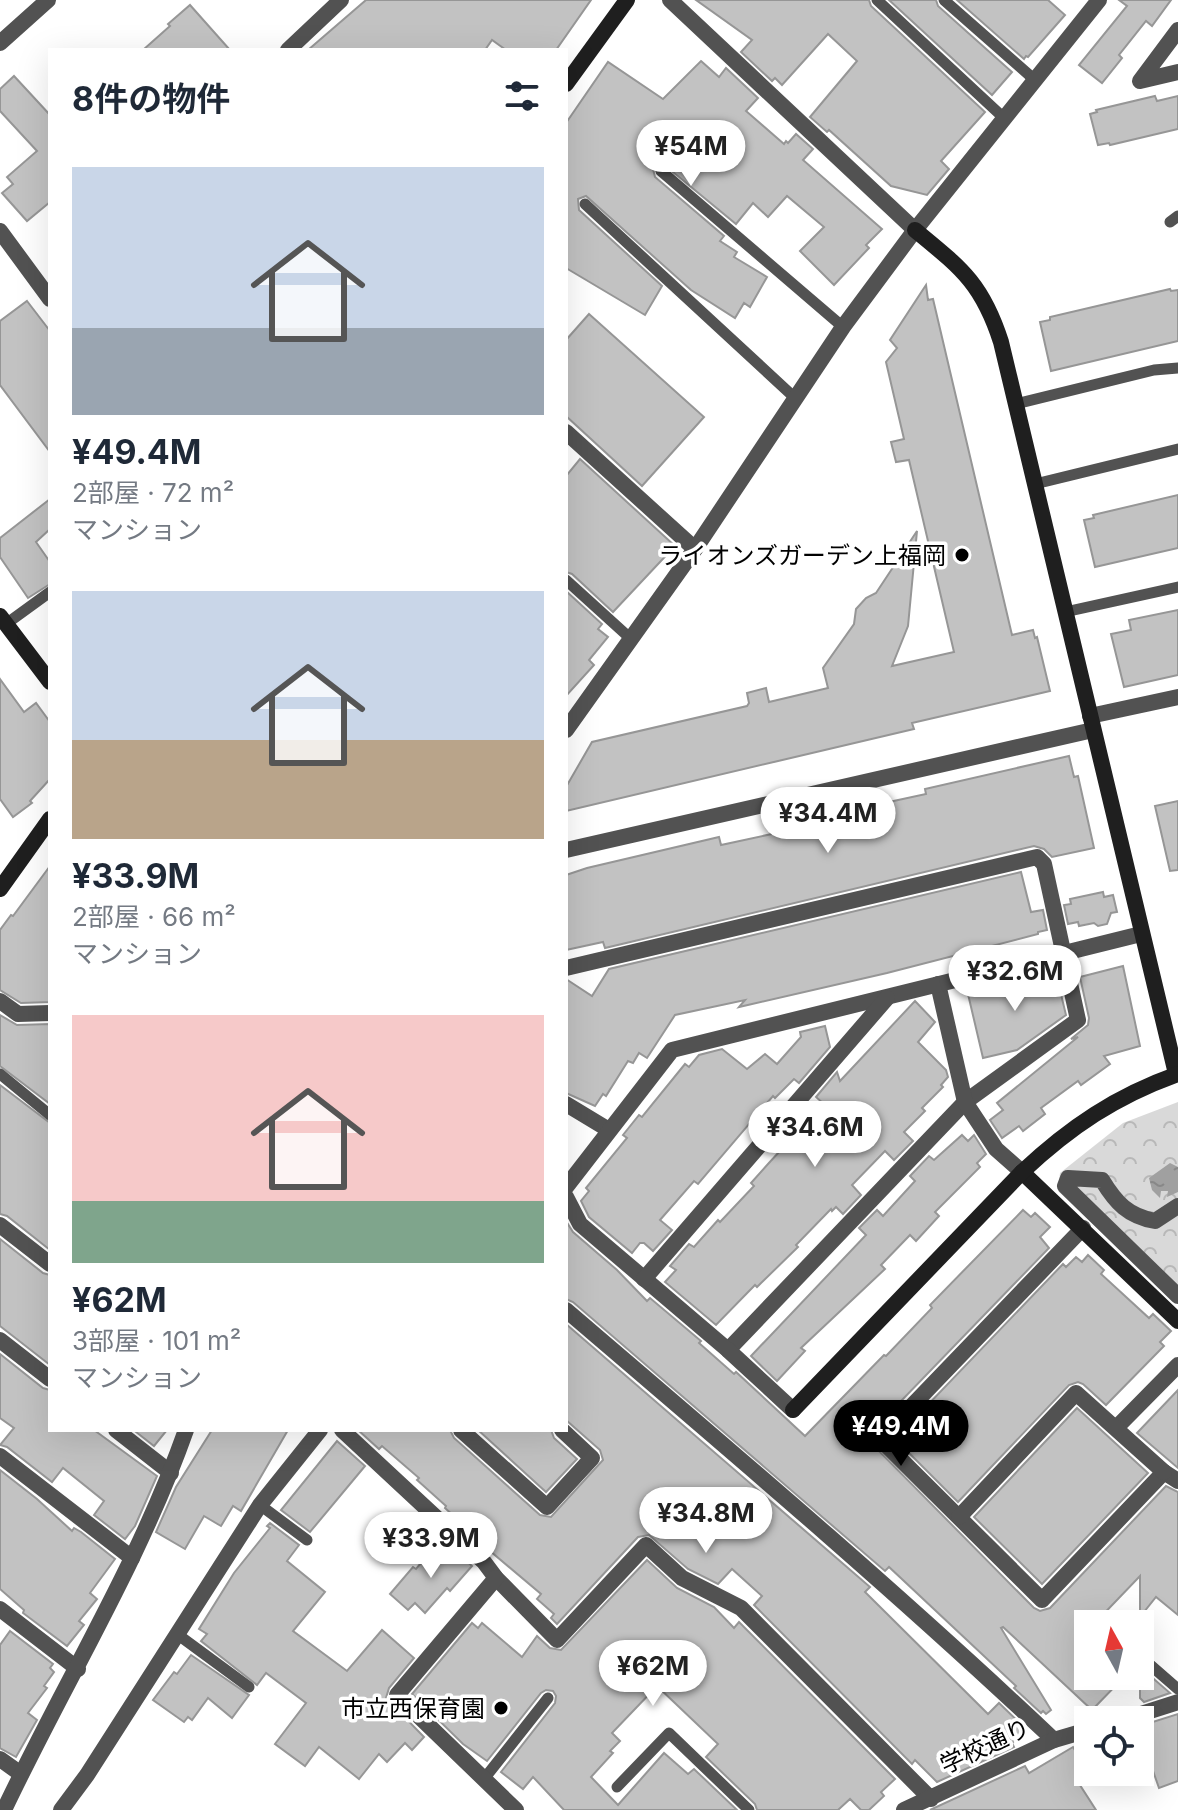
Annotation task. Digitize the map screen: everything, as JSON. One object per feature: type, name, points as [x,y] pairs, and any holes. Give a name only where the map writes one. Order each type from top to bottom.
[{"type":"street","points":[[0,43],[48,0]]},
{"type":"street","points":[[290,48],[341,0]]},
{"type":"street","points":[[568,81],[627,0]]},
{"type":"street","points":[[568,1201],[580,1224],[728,1350],[793,1410],[1057,1139],[1118,1098],[1177,1074],[1001,342],[986,301],[971,279],[670,0]]},
{"type":"street","points":[[568,727],[695,549],[843,327],[915,230],[1099,0]]},
{"type":"street","points":[[1178,30],[1140,81],[1178,72]]},
{"type":"street","points":[[0,231],[44,278]]},
{"type":"street","points":[[568,434],[695,549]]},
{"type":"street","points":[[3,620],[48,679]]},
{"type":"street","points":[[568,850],[1092,723],[1178,697]]},
{"type":"street","points":[[0,889],[48,822]]},
{"type":"street","points":[[568,968],[1037,857],[1044,864],[1078,1020],[965,1102],[728,1350]]},
{"type":"street","points":[[568,1184],[672,1050],[1141,934]]},
{"type":"street","points":[[938,984],[965,1102],[996,1149],[1178,1321]]},
{"type":"street","points":[[644,1279],[887,998]]},
{"type":"street","points":[[0,1001],[18,1014],[48,1013]]},
{"type":"street","points":[[568,1105],[609,1130]]},
{"type":"street","points":[[1178,1206],[1155,1221],[1124,1210],[1112,1198],[1102,1180],[1068,1178],[1065,1186],[1178,1296]]},
{"type":"street","points":[[0,1225],[48,1262]]},
{"type":"street","points":[[959,1517],[1076,1393],[1171,1476],[1042,1600],[880,1439],[1083,1228]]},
{"type":"street","points":[[568,1312],[808,1516],[1054,1740]]},
{"type":"street","points":[[0,1340],[48,1377]]},
{"type":"street","points":[[1116,1428],[1178,1365]]},
{"type":"street","points":[[119,1432],[171,1473]]},
{"type":"street","points":[[4,1810],[132,1558],[171,1473],[185,1432]]},
{"type":"street","points":[[61,1810],[87,1775],[260,1505],[318,1432]]},
{"type":"street","points":[[344,1432],[484,1562],[557,1640],[646,1545],[682,1578],[741,1608],[931,1799]]},
{"type":"street","points":[[463,1432],[547,1507],[592,1458],[564,1432]]},
{"type":"street","points":[[0,1456],[132,1558]]},
{"type":"street","points":[[496,1578],[397,1695],[516,1810]]},
{"type":"street","points":[[0,1609],[78,1669]]},
{"type":"street","points":[[1154,1710],[1178,1702]]},
{"type":"street","name":"学校通り","points":[[904,1810],[1054,1740],[1074,1734]]},
{"type":"street","points":[[0,1759],[21,1774]]},
{"type":"lane","points":[[877,0],[1005,119]]},
{"type":"lane","points":[[944,0],[1036,81]]},
{"type":"lane","points":[[661,171],[843,327]]},
{"type":"lane","points":[[585,204],[795,398]]},
{"type":"lane","points":[[1016,404],[1154,370],[1178,368]]},
{"type":"lane","points":[[1035,484],[1178,449]]},
{"type":"lane","points":[[568,582],[631,639]]},
{"type":"lane","points":[[1065,612],[1178,587]]},
{"type":"lane","points":[[3,620],[48,593]]},
{"type":"lane","points":[[0,1074],[48,1113]]},
{"type":"lane","points":[[260,1505],[307,1540]]},
{"type":"lane","points":[[177,1634],[249,1687]]},
{"type":"lane","points":[[1154,1668],[1178,1689]]},
{"type":"lane","points":[[484,1779],[548,1698]]},
{"type":"lane","points":[[617,1787],[669,1733],[749,1810]]},
{"type":"green space","points":[[1178,1102],[1178,1304],[1058,1191],[1060,1173],[1123,1123]]},
{"type":"water","points":[[1170,1163],[1178,1167],[1178,1192],[1167,1197],[1168,1191],[1161,1191],[1160,1198],[1152,1190],[1149,1178]]},
{"type":"building","points":[[366,0],[591,0],[557,48],[503,48],[492,40],[486,48],[310,48]]},
{"type":"building","points":[[696,0],[869,0],[871,6],[985,112],[941,161],[949,169],[927,195],[891,186],[829,130],[827,132],[810,117],[857,61],[828,34],[782,85],[775,78],[772,81],[741,52],[752,40]]},
{"type":"building","points":[[889,0],[936,0],[938,6],[1012,72],[992,95]]},
{"type":"building","points":[[957,0],[1048,0],[1065,15],[1024,59]]},
{"type":"building","points":[[1119,0],[1171,0],[1152,26],[1146,21],[1102,83],[1079,65],[1127,6]]},
{"type":"building","points":[[190,5],[228,48],[145,48],[170,26],[168,24]]},
{"type":"building","points":[[701,61],[719,77],[726,68],[758,98],[746,111],[784,144],[796,134],[813,149],[803,160],[882,229],[866,245],[869,248],[834,285],[800,251],[824,227],[787,196],[768,217],[753,203],[736,224],[662,163],[653,169],[655,177],[724,236],[720,241],[737,252],[734,257],[767,277],[750,307],[744,303],[735,318],[691,290],[586,196],[578,199],[579,210],[662,286],[645,315],[568,269],[568,120],[608,62],[663,99]]},
{"type":"building","points":[[14,76],[48,113],[48,204],[27,221],[2,193],[13,184],[7,177],[37,151],[0,111],[0,89]]},
{"type":"building","points":[[1155,96],[1157,101],[1178,96],[1178,129],[1098,145],[1090,114]]},
{"type":"building","name":"ライオンズガーデン上福岡","points":[[926,285],[928,300],[933,299],[1012,635],[1033,630],[1050,691],[912,723],[914,729],[568,811],[568,784],[592,742],[747,706],[747,693],[766,688],[769,702],[828,688],[823,668],[854,624],[856,609],[876,593],[917,531],[908,626],[892,666],[954,652],[909,460],[896,462],[891,442],[904,439],[886,362],[897,348],[890,340]]},
{"type":"building","points":[[1170,289],[1178,290],[1178,341],[1051,371],[1040,322]]},
{"type":"building","points":[[27,301],[48,328],[48,449],[0,385],[0,321]]},
{"type":"building","points":[[589,314],[704,417],[642,486],[568,418],[568,338]]},
{"type":"building","points":[[580,459],[675,546],[613,612],[568,573],[568,474]]},
{"type":"building","points":[[1178,495],[1178,548],[1095,567],[1084,520],[1094,518],[1093,515]]},
{"type":"building","points":[[48,501],[48,531],[36,542],[48,559],[48,585],[28,598],[0,557],[0,538]]},
{"type":"building","points":[[568,593],[602,624],[598,629],[608,637],[589,660],[594,665],[568,694]]},
{"type":"building","points":[[1178,610],[1178,675],[1124,687],[1111,634],[1131,630],[1129,620]]},
{"type":"building","points":[[0,679],[24,712],[36,703],[48,719],[48,781],[30,801],[32,803],[13,817],[0,799]]},
{"type":"building","points":[[1069,756],[1074,777],[1078,776],[1094,848],[1052,857],[1044,849],[1034,846],[605,948],[603,942],[568,950],[568,874],[719,837],[721,845],[781,832],[780,824],[874,801],[875,805],[926,794],[925,789]]},
{"type":"building","points":[[1178,801],[1178,870],[1170,871],[1155,806]]},
{"type":"building","points":[[48,869],[48,1002],[21,1003],[0,990],[0,930]]},
{"type":"building","points":[[1021,872],[1031,912],[1043,910],[1047,930],[887,973],[739,1007],[745,1000],[675,1015],[647,1058],[639,1053],[633,1063],[628,1061],[606,1096],[603,1094],[595,1106],[568,1094],[568,980],[592,996],[609,969]]},
{"type":"building","points":[[1103,892],[1104,897],[1113,895],[1117,912],[1111,913],[1107,924],[1068,924],[1064,905],[1071,904],[1070,899]]},
{"type":"building","points":[[1123,966],[1140,1046],[1104,1056],[1110,1064],[1081,1085],[1078,1081],[1041,1108],[1045,1114],[1023,1131],[1019,1126],[1002,1138],[990,1120],[1003,1110],[997,1103],[1078,1037],[1071,1039],[1088,1025],[1080,977]]},
{"type":"building","points":[[1049,975],[1051,984],[1058,982],[1066,1015],[1017,1050],[983,1058],[968,994],[972,990]]},
{"type":"building","points":[[915,1001],[935,1022],[918,1042],[946,1070],[948,1077],[941,1085],[943,1087],[922,1108],[925,1111],[904,1132],[913,1141],[894,1160],[885,1151],[852,1185],[861,1195],[843,1214],[836,1207],[831,1209],[796,1245],[798,1247],[716,1325],[665,1282],[676,1270],[670,1266],[689,1244],[694,1247],[718,1220],[720,1222],[754,1186],[751,1183],[768,1164],[825,1105],[816,1097],[837,1072],[840,1081]]},
{"type":"building","points":[[0,1015],[17,1025],[48,1024],[48,1102],[0,1066]]},
{"type":"building","points":[[825,1026],[830,1047],[799,1083],[794,1079],[775,1098],[773,1096],[698,1184],[694,1181],[660,1220],[672,1230],[653,1251],[640,1243],[632,1253],[589,1217],[581,1201],[589,1191],[586,1188],[627,1138],[623,1135],[639,1115],[642,1117],[685,1064],[689,1067],[699,1055],[722,1049],[747,1069],[765,1054],[777,1064],[801,1037],[800,1032]]},
{"type":"building","points":[[0,1085],[48,1121],[48,1248],[7,1216],[0,1214]]},
{"type":"building","points":[[962,1135],[968,1141],[974,1135],[986,1154],[977,1163],[980,1167],[935,1212],[939,1216],[916,1241],[910,1235],[881,1265],[885,1269],[801,1348],[805,1351],[777,1381],[751,1356],[866,1235],[859,1228],[877,1210],[883,1216],[915,1181],[910,1176],[929,1156],[934,1160]]},
{"type":"building","points":[[1023,1210],[1031,1217],[1035,1213],[1050,1227],[1040,1237],[1049,1248],[872,1431],[869,1441],[1034,1608],[1040,1611],[1050,1608],[1166,1486],[1178,1492],[1178,1615],[1156,1597],[1146,1610],[1140,1610],[1140,1576],[1107,1610],[1074,1610],[1074,1690],[1111,1690],[1096,1706],[1088,1706],[1003,1627],[1051,1710],[1041,1713],[889,1567],[885,1571],[568,1300],[568,1224],[647,1301],[650,1298],[701,1341],[699,1343],[734,1374],[736,1372],[805,1436],[932,1308],[930,1305]]},
{"type":"building","points":[[0,1239],[48,1274],[48,1363],[0,1326]]},
{"type":"building","points":[[1088,1255],[1104,1270],[1101,1274],[1149,1318],[1153,1314],[1171,1331],[1160,1342],[1164,1346],[1106,1405],[1083,1384],[1069,1385],[958,1502],[895,1439],[1063,1264],[1066,1267],[1076,1257],[1082,1262]]},
{"type":"building","points":[[568,1326],[870,1587],[865,1592],[988,1714],[999,1703],[1026,1729],[1012,1743],[1014,1747],[937,1782],[915,1760],[912,1764],[754,1605],[762,1596],[732,1569],[718,1584],[688,1569],[649,1535],[638,1537],[557,1624],[551,1618],[554,1614],[537,1599],[541,1594],[464,1529],[466,1527],[446,1506],[417,1480],[419,1478],[382,1446],[379,1449],[360,1432],[451,1432],[540,1515],[551,1517],[603,1460],[600,1450],[568,1422]]},
{"type":"building","points":[[0,1354],[48,1389],[48,1432],[97,1432],[157,1476],[135,1526],[125,1539],[94,1515],[104,1501],[63,1468],[52,1482],[7,1447],[0,1445],[14,1428],[0,1418]]},
{"type":"building","points":[[1178,1390],[1178,1468],[1137,1433]]},
{"type":"building","points":[[1077,1408],[1148,1473],[1042,1584],[974,1517]]},
{"type":"building","points":[[136,1432],[165,1432],[154,1446]]},
{"type":"building","points":[[211,1432],[287,1432],[241,1511],[233,1506],[221,1526],[204,1516],[185,1549],[156,1532],[176,1487]]},
{"type":"building","points":[[480,1432],[552,1432],[554,1438],[577,1459],[546,1492]]},
{"type":"building","points":[[337,1441],[365,1466],[310,1532],[281,1510]]},
{"type":"building","points":[[0,1470],[72,1531],[74,1528],[81,1532],[115,1559],[90,1593],[97,1599],[79,1621],[84,1625],[67,1646],[23,1613],[24,1610],[0,1589]]},
{"type":"building","points":[[270,1523],[299,1545],[287,1561],[325,1592],[293,1631],[347,1671],[382,1630],[414,1658],[389,1688],[386,1698],[424,1737],[412,1750],[405,1743],[387,1762],[379,1754],[359,1779],[319,1747],[305,1766],[275,1744],[306,1703],[266,1673],[257,1685],[201,1641],[207,1634],[199,1629],[234,1573],[270,1528],[267,1526]]},
{"type":"building","points":[[450,1546],[472,1566],[425,1613],[415,1603],[408,1610],[390,1594],[413,1567],[416,1569],[427,1556],[436,1563]]},
{"type":"building","points":[[647,1560],[677,1588],[714,1607],[734,1628],[739,1622],[895,1779],[881,1792],[884,1796],[869,1810],[861,1810],[850,1799],[838,1810],[757,1810],[755,1804],[706,1757],[718,1744],[657,1686],[612,1733],[620,1741],[591,1777],[618,1805],[664,1753],[688,1774],[694,1769],[737,1810],[564,1810],[533,1777],[523,1789],[501,1772],[555,1703],[553,1691],[541,1693],[487,1761],[463,1744],[412,1694],[472,1623],[478,1628],[482,1623],[522,1657],[537,1636],[550,1648],[561,1650]]},
{"type":"building","points":[[10,1631],[53,1664],[50,1668],[54,1672],[44,1686],[47,1688],[28,1713],[37,1720],[16,1757],[0,1748],[0,1645]]},
{"type":"building","points":[[191,1655],[249,1695],[232,1718],[208,1698],[192,1720],[188,1717],[184,1722],[153,1700]]},
{"type":"building","points":[[1154,1679],[1170,1693],[1144,1702],[1140,1698],[1140,1690],[1154,1690]]},
{"type":"building","points":[[1178,1714],[1178,1781],[1159,1788],[1154,1774],[1154,1722]]},
{"type":"building","points":[[1073,1747],[1074,1786],[1081,1786],[1096,1810],[930,1810],[1025,1766],[1029,1773]]},
{"type":"place","name":"ライオンズガーデン上福岡","points":[[962,555]]},
{"type":"place","name":"市立西保育園","points":[[501,1708]]}]
